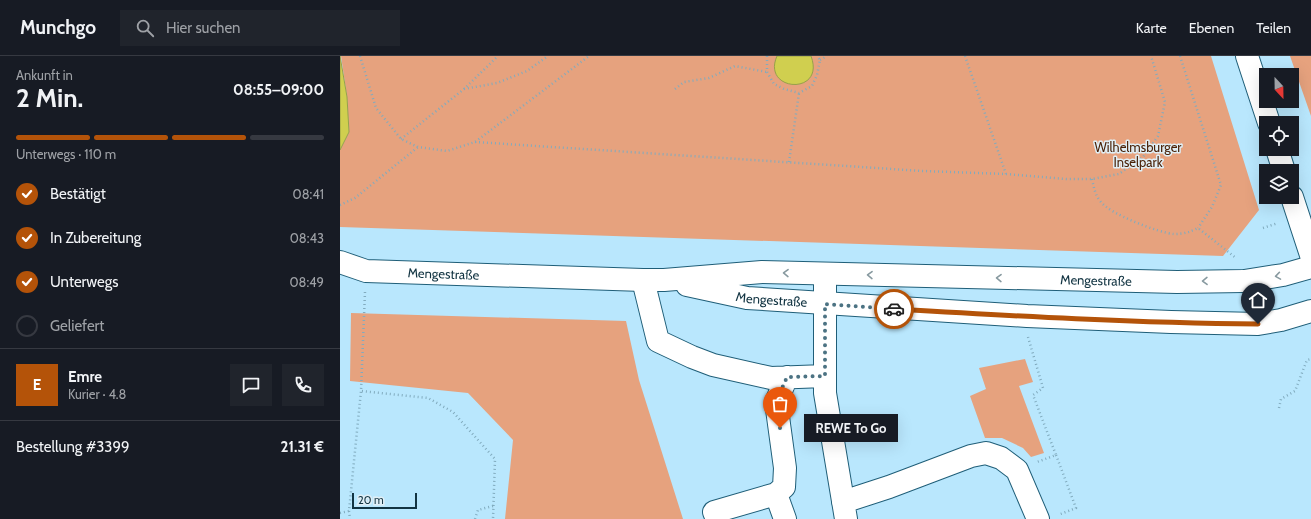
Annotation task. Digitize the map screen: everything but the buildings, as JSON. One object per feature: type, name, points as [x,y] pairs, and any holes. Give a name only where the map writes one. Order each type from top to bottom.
[{"type":"main road","points":[[1247,56],[1266,116]]},
{"type":"main road","points":[[1294,204],[1311,256]]},
{"type":"main road","name":"Mengestraße","points":[[340,262],[366,271],[643,280],[664,280],[762,272],[1177,282],[1237,281],[1283,275],[1311,267]]},
{"type":"main road","name":"Mengestraße","points":[[340,280],[366,271]]},
{"type":"main road","points":[[825,274],[825,393],[845,510],[889,487],[978,454],[986,453],[994,454],[1008,462],[1016,470],[1046,518]]},
{"type":"main road","points":[[643,280],[658,341],[713,365],[771,378],[825,376]]},
{"type":"main road","name":"Mengestraße","points":[[664,280],[747,298],[1027,316],[1258,324],[1281,320],[1311,311]]},
{"type":"main road","points":[[717,519],[714,512],[776,494],[784,487],[785,468],[776,402],[787,377]]},
{"type":"main road","points":[[776,494],[785,519]]},
{"type":"path","points":[[360,56],[376,108],[401,139],[418,147],[447,151],[475,142],[589,56]]},
{"type":"path","points":[[401,139],[464,89],[498,56]]},
{"type":"path","points":[[464,89],[497,83],[527,71],[548,56]]},
{"type":"path","points":[[767,56],[767,72],[774,84],[784,89],[799,93],[812,86],[817,76],[820,60],[818,56]]},
{"type":"path","points":[[820,60],[827,56]]},
{"type":"path","points":[[965,56],[1006,174]]},
{"type":"path","points":[[475,142],[923,171],[1006,174],[1066,179],[1092,179],[1119,174],[1143,157],[1158,136],[1165,102],[1151,56]]},
{"type":"path","points":[[1092,179],[1094,192],[1102,203],[1112,211],[1127,218],[1157,230],[1174,234],[1189,233],[1198,228],[1212,206],[1221,185],[1180,56]]},
{"type":"path","points":[[675,89],[684,82],[709,78],[735,66],[767,72]]},
{"type":"path","points":[[789,162],[799,93]]},
{"type":"path","points":[[340,205],[355,198],[418,147]]},
{"type":"path","points":[[1263,228],[1281,222]]},
{"type":"path","points":[[1198,228],[1238,260]]},
{"type":"path","points":[[350,519],[349,511],[361,391],[366,271]]},
{"type":"path","points":[[1027,316],[1028,339],[1043,388],[1033,395],[1076,508],[1046,518]]},
{"type":"path","points":[[1279,408],[1281,399],[1296,391],[1307,360],[1311,359]]},
{"type":"path","points":[[361,391],[428,398],[452,412],[495,459],[493,519]]},
{"type":"path","points":[[1016,470],[1056,455]]},
{"type":"path","points":[[475,519],[478,510],[493,506]]},
{"type":"path","points":[[340,512],[349,511]]},
{"type":"green space","name":"Wilhelmsburger Inselpark","points":[[341,56],[1211,56],[1259,210],[1223,256],[340,227],[340,150],[349,132],[347,97]]},
{"type":"green space","points":[[1290,56],[1311,56],[1311,116],[1299,82],[1299,68],[1294,68]]},
{"type":"green space","points":[[351,313],[626,321],[639,380],[683,519],[505,519],[513,440],[468,393],[350,381]]},
{"type":"green space","points":[[1025,359],[1033,382],[1019,386],[1044,453],[1031,457],[1023,448],[1002,438],[985,438],[970,396],[986,389],[979,368]]},
{"type":"shaded area","points":[[340,56],[347,97],[349,132],[340,150]]},
{"type":"shaded area","points":[[777,56],[811,56],[813,69],[810,78],[803,83],[794,84],[785,82],[778,77],[774,68]]},
{"type":"way so far","points":[[780,428],[776,402],[787,377],[825,376],[825,304],[894,309]]},
{"type":"place","name":"REWE To Go","points":[[780,428]]},
{"type":"route","points":[[894,309],[1171,322],[1258,324]]}]
